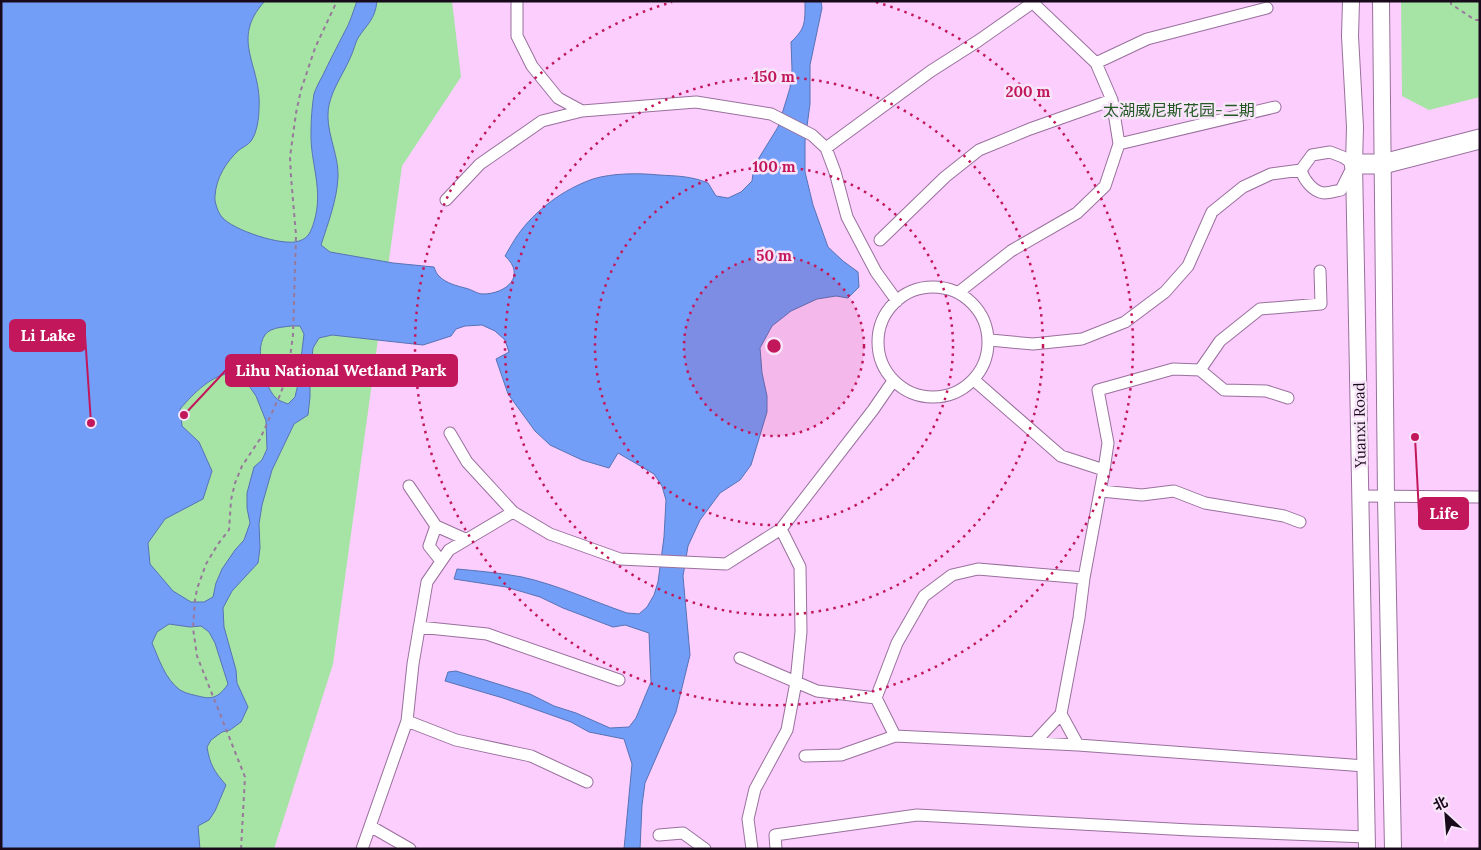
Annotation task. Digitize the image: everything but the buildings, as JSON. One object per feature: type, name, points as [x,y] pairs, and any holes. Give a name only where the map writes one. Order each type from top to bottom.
[{"type":"main road","name":"Yuanxi Road","points":[[1351,1],[1350,36],[1355,127],[1366,843]]},
{"type":"main road","name":"Yuanxi Road","points":[[1381,1],[1386,497],[1393,849]]},
{"type":"main road","points":[[1383,161],[1480,132]]},
{"type":"main road","points":[[1355,161],[1383,161],[1480,139]]},
{"type":"street","points":[[522,1],[517,2],[517,36],[532,66],[558,98],[582,111]]},
{"type":"street","points":[[826,148],[931,71],[1033,2],[1096,63],[1112,100],[1119,144],[1105,186],[1077,213],[1011,251],[959,292]]},
{"type":"street","points":[[1096,63],[1147,39],[1267,8]]},
{"type":"street","points":[[880,240],[945,177],[979,150],[1030,129],[1112,100]]},
{"type":"street","points":[[446,200],[480,164],[542,121],[582,111],[696,102],[771,114],[812,135],[826,148],[835,172],[847,217],[876,272],[897,301]]},
{"type":"street","points":[[1119,144],[1275,107]]},
{"type":"street","points":[[990,340],[1033,344],[1082,339],[1125,322],[1165,292],[1188,266],[1212,212],[1243,187],[1271,174],[1301,170],[1312,154],[1330,152],[1355,161],[1341,190],[1324,193],[1314,188],[1303,178],[1301,170]]},
{"type":"street","points":[[1200,370],[1220,341],[1260,309],[1321,304],[1320,271]]},
{"type":"street","points":[[934,286],[959,292],[979,309],[990,340],[987,358],[974,380],[956,393],[934,398],[912,394],[893,381],[879,359],[878,333],[888,309],[908,292],[934,286]]},
{"type":"street","points":[[1034,743],[1061,714],[1079,618],[1084,578],[1101,491],[1108,443],[1098,390],[1173,369],[1200,370],[1224,390],[1266,391],[1288,398]]},
{"type":"street","points":[[974,380],[1061,456],[1104,470]]},
{"type":"street","points":[[450,433],[467,462],[513,512],[550,534],[620,559],[726,564],[781,529],[893,381]]},
{"type":"street","points":[[409,486],[436,526],[466,539]]},
{"type":"street","points":[[1101,491],[1142,495],[1174,491],[1205,503],[1284,516],[1300,522]]},
{"type":"street","points":[[1361,496],[1480,497]]},
{"type":"street","points":[[362,849],[407,720],[427,582],[449,550],[513,512]]},
{"type":"street","points":[[436,526],[429,546],[442,561]]},
{"type":"street","points":[[752,849],[748,819],[755,789],[788,730],[796,682],[800,632],[800,567],[781,529]]},
{"type":"street","points":[[895,736],[876,698],[897,644],[924,596],[952,575],[978,569],[1084,578]]},
{"type":"street","points":[[419,627],[487,634],[619,680]]},
{"type":"street","points":[[740,658],[817,691],[876,698]]},
{"type":"street","points":[[1061,714],[1078,745]]},
{"type":"street","points":[[407,720],[456,740],[531,756],[587,782]]},
{"type":"street","points":[[805,756],[841,755],[895,736],[1078,745],[1365,766]]},
{"type":"street","points":[[776,849],[775,835],[917,815],[1190,830],[1366,843]]},
{"type":"street","points":[[370,826],[410,849]]},
{"type":"street","points":[[659,835],[683,833],[705,849]]},
{"type":"path","points":[[241,849],[245,777],[196,656],[195,600],[206,564],[229,530],[231,500],[235,483],[242,466],[260,439],[288,373],[293,335],[296,235],[290,177],[290,157],[301,90],[315,48],[336,1]]},
{"type":"path","points":[[1451,1],[1451,4],[1475,20],[1480,20]]},
{"type":"green space","points":[[1,1],[452,1],[461,77],[402,166],[333,664],[274,849],[1,849]]},
{"type":"green space","points":[[1401,1],[1480,1],[1480,97],[1429,110],[1402,96]]},
{"type":"water","points":[[1,1],[265,1],[249,28],[248,41],[259,93],[259,112],[256,130],[251,141],[239,150],[226,165],[217,183],[215,201],[221,215],[236,227],[259,236],[282,242],[292,242],[302,240],[309,234],[317,210],[318,198],[311,143],[311,117],[314,94],[348,25],[357,1],[377,1],[372,17],[357,40],[329,105],[328,123],[338,168],[338,177],[334,203],[321,245],[330,252],[393,263],[434,267],[438,275],[445,281],[483,294],[499,291],[511,282],[514,277],[514,270],[505,256],[524,226],[541,209],[571,188],[582,183],[609,176],[651,174],[684,177],[708,183],[716,196],[728,198],[741,192],[752,181],[754,166],[778,127],[790,88],[792,69],[791,42],[800,33],[804,24],[805,1],[821,1],[822,8],[810,65],[810,104],[805,141],[805,172],[813,205],[828,247],[858,272],[859,287],[848,298],[836,296],[817,299],[791,311],[772,326],[760,348],[762,373],[767,396],[767,412],[751,465],[740,480],[720,493],[700,520],[688,546],[683,576],[690,655],[676,712],[645,783],[640,849],[624,849],[632,764],[624,739],[589,732],[571,722],[503,698],[445,681],[448,672],[456,671],[530,694],[554,706],[576,713],[610,728],[629,727],[636,718],[651,682],[649,633],[625,625],[613,627],[540,597],[506,587],[454,579],[457,569],[522,577],[562,589],[627,613],[639,614],[647,607],[654,595],[658,582],[664,537],[666,500],[662,486],[654,474],[618,453],[609,468],[582,460],[550,445],[535,431],[508,394],[496,359],[509,352],[505,340],[495,331],[482,325],[465,326],[456,329],[451,336],[423,345],[332,335],[319,338],[313,348],[308,415],[294,424],[272,470],[262,505],[259,524],[260,548],[258,563],[232,591],[223,608],[224,627],[236,670],[237,683],[248,707],[241,722],[211,740],[207,747],[213,768],[226,785],[209,820],[198,826],[200,849],[1,849]],"holes":[[[300,326],[304,334],[298,384],[295,397],[288,404],[278,400],[266,382],[260,352],[265,335],[273,329]],[[233,373],[245,380],[256,396],[266,421],[267,449],[262,460],[254,467],[247,493],[250,523],[244,540],[222,569],[213,597],[204,602],[191,602],[173,591],[150,564],[148,543],[165,519],[203,499],[212,471],[199,442],[182,426],[180,409],[204,385],[225,374]],[[169,624],[190,627],[201,626],[209,632],[215,643],[228,684],[223,691],[214,697],[207,698],[180,690],[170,680],[152,643],[157,632]]]},
{"type":"place","name":"Lihu National Wetland Park","points":[[184,415]]},
{"type":"place","name":"Li Lake","points":[[91,423]]},
{"type":"place","name":"Life","points":[[1415,437]]},
{"type":"district","name":"太湖威尼斯花园-二期","points":[[1179,110]]}]
